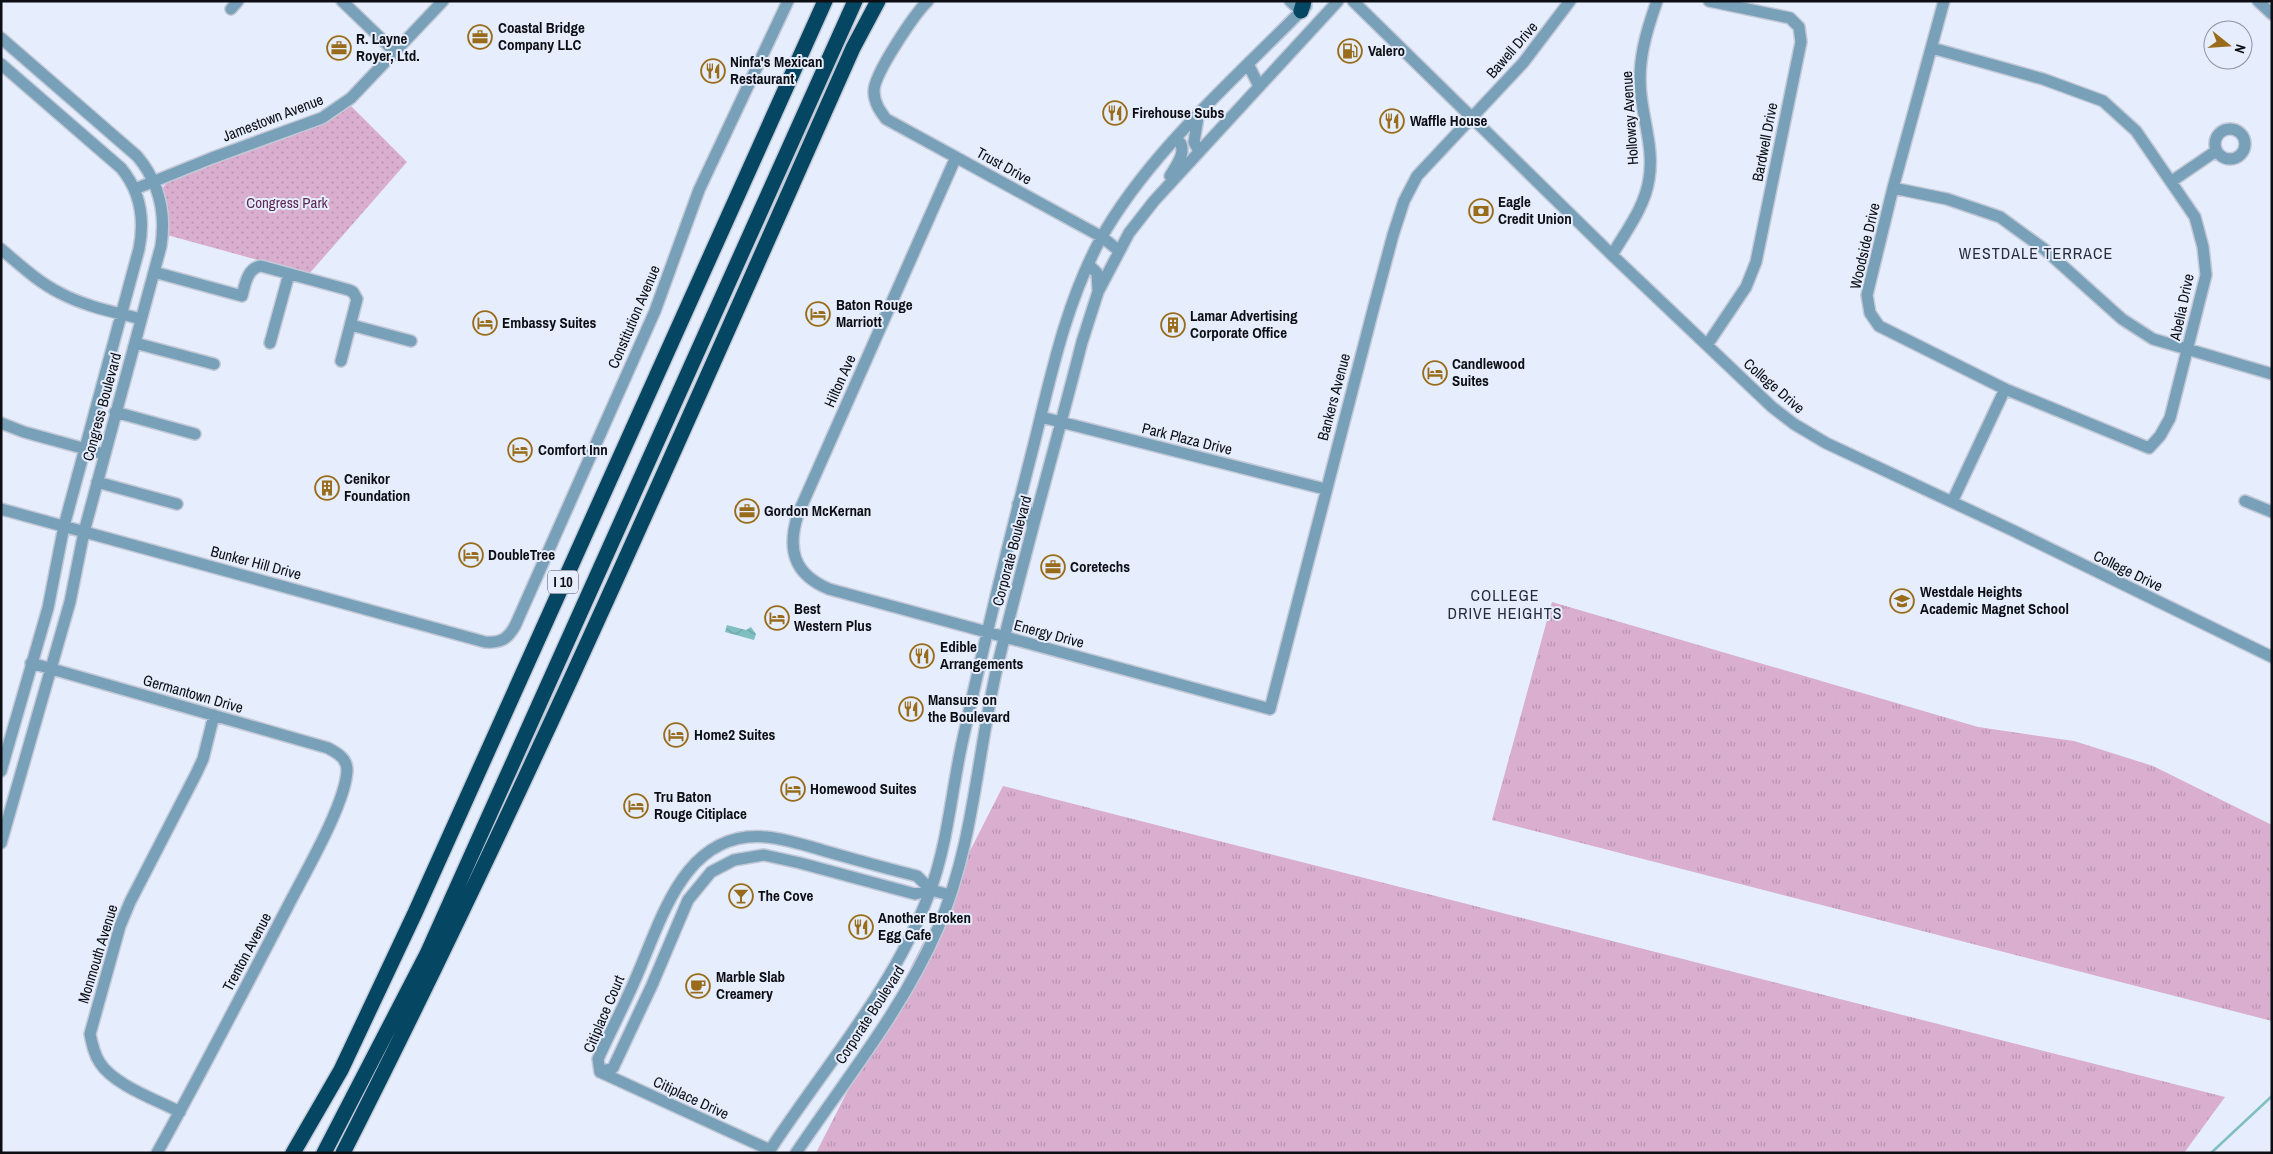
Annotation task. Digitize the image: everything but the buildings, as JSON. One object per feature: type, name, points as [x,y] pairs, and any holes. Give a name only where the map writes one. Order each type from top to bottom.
[{"type":"highway","name":"I 10","points":[[325,1152],[427,954],[855,1]]},
{"type":"highway","points":[[343,1153],[424,994],[533,763],[853,48],[878,1]]},
{"type":"highway","name":"I 10","points":[[293,1153],[340,1070],[415,913],[824,3]]},
{"type":"street","points":[[342,1],[395,52]]},
{"type":"street","name":"Jamestown Avenue","points":[[135,189],[154,180],[328,115],[345,103],[443,1]]},
{"type":"street","name":"Constitution Avenue","points":[[502,641],[509,636],[515,626],[655,310],[699,190],[788,1]]},
{"type":"street","name":"Trust Drive","points":[[928,1],[895,46],[874,90],[877,107],[886,119],[1102,237],[1118,250]]},
{"type":"street","name":"Corporate Boulevard","points":[[798,1150],[893,1011],[915,975],[938,927],[950,895],[966,840],[986,724],[1005,637],[1082,342],[1098,292],[1118,250],[1129,233],[1165,188],[1259,86],[1313,31],[1338,1]]},
{"type":"street","name":"College Drive","points":[[1353,1],[1612,255],[1772,406],[1794,424],[1826,443],[2272,657]]},
{"type":"street","name":"Holloway Avenue","points":[[1612,255],[1641,207],[1649,179],[1650,148],[1641,94],[1640,68],[1644,38],[1657,1]]},
{"type":"street","name":"Bardwell Drive","points":[[1707,345],[1746,286],[1756,262],[1801,42],[1799,27],[1790,18],[1709,1]]},
{"type":"street","name":"Woodside Drive","points":[[1944,1],[1893,188],[1867,295],[1870,313],[1879,326],[2005,389]]},
{"type":"street","points":[[2258,1],[2272,14]]},
{"type":"street","name":"Corporate Boulevard","points":[[769,1152],[865,1015],[895,968],[916,928],[931,890],[947,832],[954,782],[986,632],[1018,504],[1068,316],[1088,264],[1102,237],[1133,188],[1301,4]]},
{"type":"street","name":"Bawell Drive","points":[[1473,117],[1523,63],[1565,4]]},
{"type":"street","name":"Congress Boulevard","points":[[1,38],[128,146],[146,166],[154,180],[160,197],[163,228],[154,272],[84,532],[70,602],[4,826],[1,843]]},
{"type":"street","name":"Abelia Drive","points":[[1932,48],[2043,79],[2103,101],[2136,131],[2172,181],[2195,217],[2203,247],[2206,275],[2188,351],[2170,418],[2160,436],[2149,448],[2005,389]]},
{"type":"street","name":"Congress Boulevard","points":[[1,64],[112,159],[128,177],[135,189],[141,207],[142,237],[64,526],[48,608],[1,771]]},
{"type":"street","points":[[1248,64],[1259,86]]},
{"type":"street","points":[[1198,116],[1194,142],[1199,151]]},
{"type":"street","name":"Bankers Avenue","points":[[1270,709],[1325,489],[1392,235],[1404,201],[1417,176],[1473,117]]},
{"type":"street","points":[[1165,188],[1182,152],[1182,146],[1176,139]]},
{"type":"street","points":[[2172,181],[2216,151]]},
{"type":"street","name":"Hilton Ave","points":[[798,565],[792,552],[791,540],[798,514],[956,157]]},
{"type":"street","points":[[1893,188],[1947,199],[2000,217],[2044,249],[2122,319],[2153,339],[2188,351],[2272,374]]},
{"type":"street","points":[[1,249],[29,272],[61,294],[141,319]]},
{"type":"street","points":[[1088,264],[1097,273],[1098,292]]},
{"type":"street","points":[[154,272],[242,296],[250,272],[257,267],[353,292],[357,299],[341,360]]},
{"type":"street","points":[[270,343],[289,274]]},
{"type":"street","points":[[350,325],[411,341]]},
{"type":"street","points":[[135,343],[214,364]]},
{"type":"street","points":[[1952,502],[2005,389]]},
{"type":"street","points":[[116,412],[195,434]]},
{"type":"street","name":"Park Plaza Drive","points":[[1041,417],[1325,489]]},
{"type":"street","points":[[1,423],[24,432],[104,454]]},
{"type":"street","points":[[97,482],[176,504]]},
{"type":"street","points":[[2245,501],[2272,512]]},
{"type":"street","points":[[1018,504],[1026,508],[1033,529]]},
{"type":"street","name":"Bunker Hill Drive","points":[[1,509],[485,642],[502,641]]},
{"type":"street","name":"Energy Drive","points":[[798,565],[816,584],[829,589],[1270,709]]},
{"type":"street","name":"Germantown Drive","points":[[31,663],[328,748],[344,760]]},
{"type":"street","name":"Monmouth Avenue","points":[[180,1112],[114,1078],[100,1064],[93,1051],[90,1034],[120,926],[130,902],[199,766],[214,715]]},
{"type":"street","name":"Trenton Avenue","points":[[157,1153],[312,859],[336,809],[346,779],[347,767],[344,760]]},
{"type":"street","name":"Citiplace Court","points":[[931,890],[917,876],[766,837],[727,843],[700,858],[677,884],[598,1059],[600,1072],[613,1068],[692,894],[711,872],[734,860],[764,855],[915,894],[931,890],[950,895]]},
{"type":"street","points":[[741,840],[746,857]]},
{"type":"street","points":[[833,872],[838,855]]},
{"type":"street","points":[[677,884],[692,894]]},
{"type":"street","points":[[636,978],[652,985]]},
{"type":"street","name":"Citiplace Drive","points":[[600,1072],[769,1152]]},
{"type":"green space","name":"Congress Park","points":[[351,106],[407,162],[309,274],[167,235],[168,222],[162,189],[168,181],[327,122]]},
{"type":"green space","points":[[1552,602],[1978,727],[2074,741],[2153,766],[2272,825],[2272,1021],[1492,820]]},
{"type":"green space","points":[[1003,786],[2225,1097],[2184,1153],[816,1153]]},
{"type":"water","points":[[727,625],[746,630],[751,627],[756,634],[754,640],[725,632]]},
{"type":"waterway","points":[[2211,1153],[2272,1096]]},
{"type":"place","name":"Coastal Bridge Company LLC","points":[[480,37]]},
{"type":"place","name":"R. Layne Royer, Ltd.","points":[[339,48]]},
{"type":"place","name":"Valero","points":[[1350,51]]},
{"type":"place","name":"Ninfa's Mexican Restaurant","points":[[713,71]]},
{"type":"place","name":"Firehouse Subs","points":[[1115,113]]},
{"type":"place","name":"Waffle House","points":[[1392,121]]},
{"type":"place","name":"Eagle Credit Union","points":[[1481,211]]},
{"type":"place","name":"Baton Rouge Marriott","points":[[818,314]]},
{"type":"place","name":"Embassy Suites","points":[[485,323]]},
{"type":"place","name":"Lamar Advertising Corporate Office","points":[[1173,325]]},
{"type":"place","name":"Candlewood Suites","points":[[1435,373]]},
{"type":"place","name":"Comfort Inn","points":[[520,450]]},
{"type":"place","name":"Cenikor Foundation","points":[[327,488]]},
{"type":"place","name":"Gordon McKernan","points":[[747,511]]},
{"type":"place","name":"DoubleTree","points":[[471,555]]},
{"type":"place","name":"Coretechs","points":[[1053,567]]},
{"type":"place","name":"Westdale Heights Academic Magnet School","points":[[1902,601]]},
{"type":"place","name":"Best Western Plus","points":[[777,618]]},
{"type":"place","name":"Edible Arrangements","points":[[922,656]]},
{"type":"place","name":"Mansurs on the Boulevard","points":[[911,709]]},
{"type":"place","name":"Home2 Suites","points":[[676,735]]},
{"type":"place","name":"Homewood Suites","points":[[793,789]]},
{"type":"place","name":"Tru Baton Rouge Citiplace","points":[[636,806]]},
{"type":"place","name":"The Cove","points":[[741,896]]},
{"type":"place","name":"Another Broken Egg Cafe","points":[[861,927]]},
{"type":"place","name":"Marble Slab Creamery","points":[[698,986]]},
{"type":"district","name":"WESTDALE TERRACE","points":[[2036,253]]},
{"type":"district","name":"COLLEGE DRIVE HEIGHTS","points":[[1505,604]]}]
